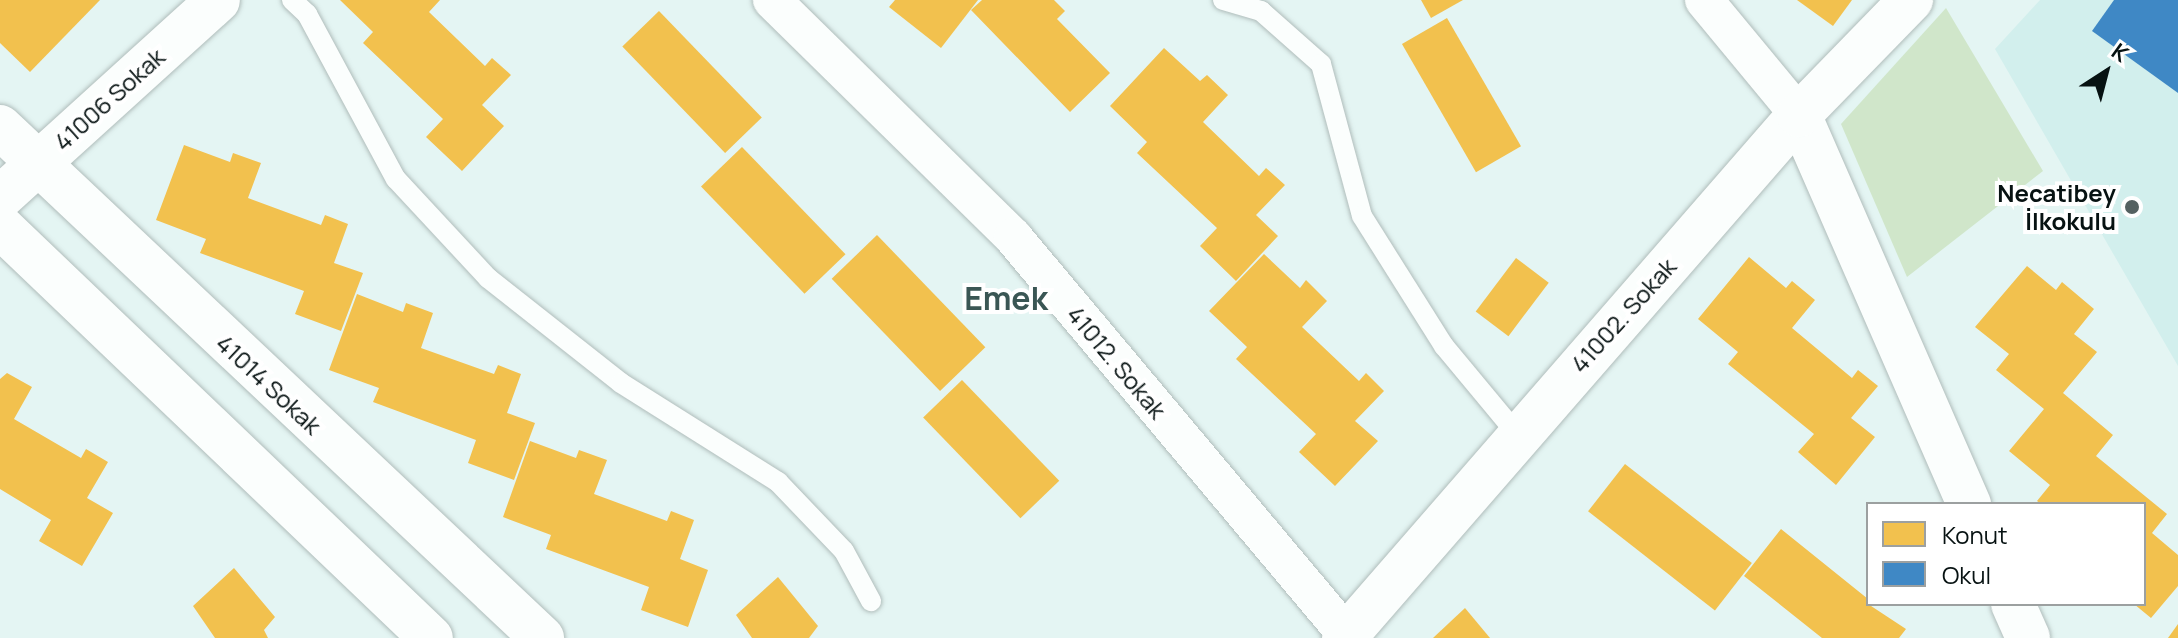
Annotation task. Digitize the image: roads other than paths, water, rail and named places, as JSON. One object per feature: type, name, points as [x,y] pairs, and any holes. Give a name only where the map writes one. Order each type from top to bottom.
[{"type":"street","name":"41006 Sokak","points":[[0,198],[218,0]]},
{"type":"street","name":"41012. Sokak","points":[[772,0],[1013,237],[1345,636]]},
{"type":"street","points":[[1704,0],[1799,115],[1968,502]]},
{"type":"street","name":"41002. Sokak","points":[[1345,636],[1517,434],[1799,115],[1911,0]]},
{"type":"street","name":"41014 Sokak","points":[[0,127],[35,165],[542,638]]},
{"type":"street","points":[[0,226],[431,638]]},
{"type":"street","points":[[2014,606],[2028,638]]},
{"type":"lane","points":[[292,0],[307,14],[396,179],[488,278],[621,383],[778,482],[844,551],[871,601]]},
{"type":"lane","points":[[1223,0],[1261,11],[1321,64],[1362,216],[1444,346],[1517,434]]},
{"type":"place","name":"Necatibey İlkokulu","points":[[2132,207]]},
{"type":"district","name":"Emek","points":[[1006,298]]}]
